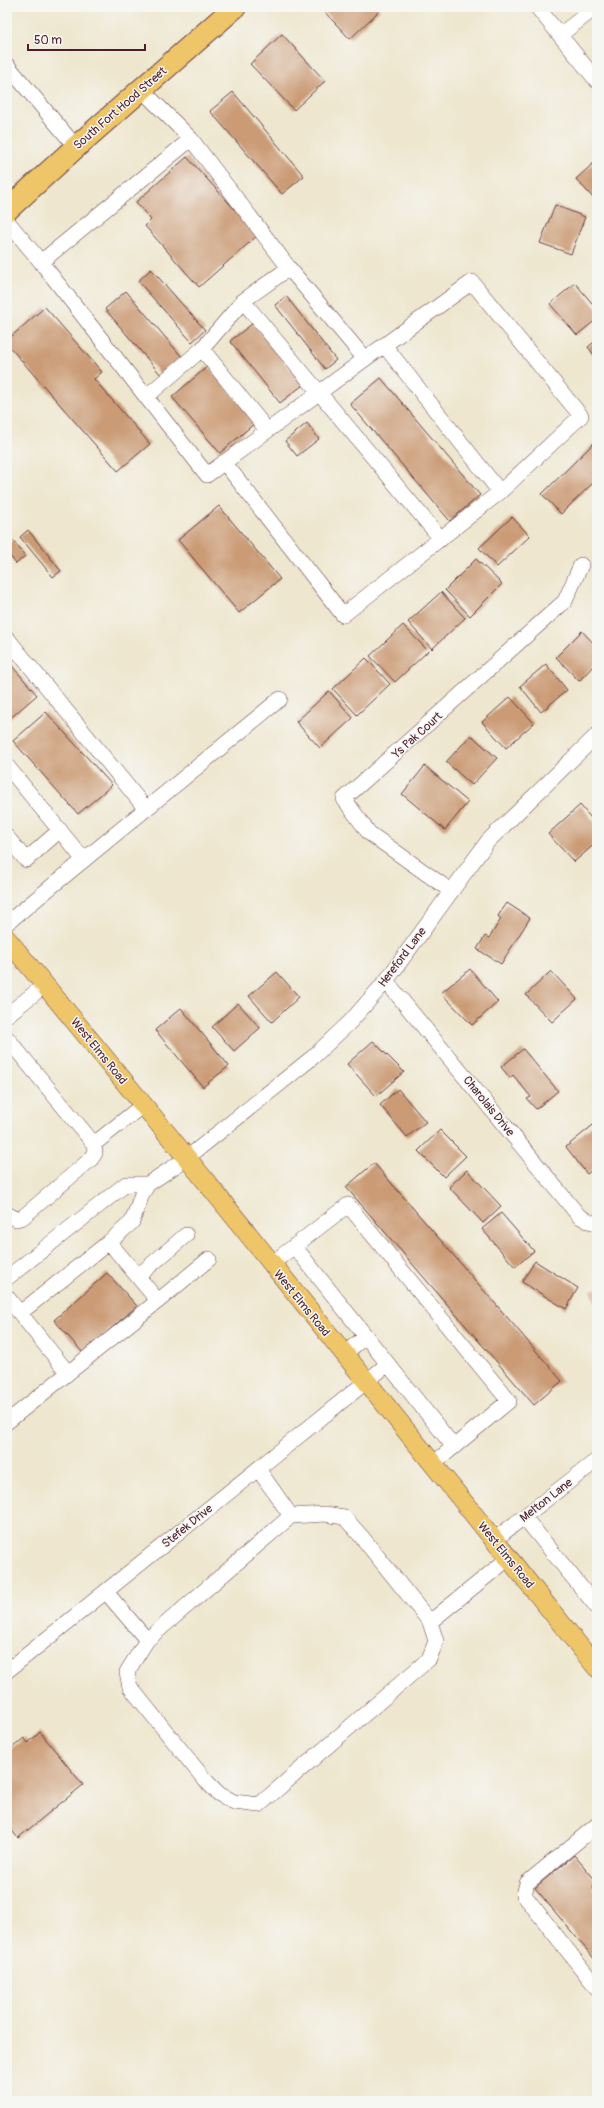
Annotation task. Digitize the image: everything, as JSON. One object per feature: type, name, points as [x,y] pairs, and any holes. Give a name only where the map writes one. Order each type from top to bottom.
[{"type":"highway","name":"South Fort Hood Street","points":[[7,210],[235,7]]},
{"type":"main road","name":"West Elms Road","points":[[7,938],[187,1158],[494,1540],[594,1659]]},
{"type":"street","points":[[537,7],[597,81]]},
{"type":"street","points":[[560,35],[596,7]]},
{"type":"street","points":[[7,65],[76,147]]},
{"type":"street","points":[[142,90],[191,139],[289,268],[364,359]]},
{"type":"street","points":[[41,262],[191,139]]},
{"type":"street","points":[[7,221],[41,262],[207,475],[224,462],[267,430],[364,359],[472,282],[581,416],[500,492],[343,615],[224,462]]},
{"type":"street","points":[[146,397],[202,349],[243,301],[289,268]]},
{"type":"street","points":[[243,301],[441,539]]},
{"type":"street","points":[[384,345],[500,492]]},
{"type":"street","points":[[202,349],[267,430]]},
{"type":"street","name":"Ys Pak Court","points":[[451,891],[369,833],[344,799],[565,601],[581,566]]},
{"type":"street","points":[[7,638],[146,809]]},
{"type":"street","points":[[7,923],[280,699]]},
{"type":"street","name":"Hereford Lane","points":[[148,1184],[187,1158],[313,1058],[350,1022],[386,980],[488,841],[597,735]]},
{"type":"street","points":[[7,766],[84,860]]},
{"type":"street","points":[[7,837],[26,860],[60,830]]},
{"type":"street","name":"Charolais Drive","points":[[386,980],[579,1216],[588,1221],[597,1223]]},
{"type":"street","points":[[7,1015],[45,985]]},
{"type":"street","points":[[7,1038],[94,1144],[95,1153],[91,1159],[23,1217],[16,1219],[8,1216]]},
{"type":"street","points":[[94,1144],[143,1105]]},
{"type":"street","points":[[7,1278],[126,1184],[148,1184]]},
{"type":"street","points":[[20,1313],[132,1222],[142,1194],[148,1184]]},
{"type":"street","points":[[271,1264],[348,1205],[510,1401],[433,1464]]},
{"type":"street","points":[[138,1276],[186,1235]]},
{"type":"street","points":[[109,1242],[158,1301]]},
{"type":"street","points":[[294,1246],[454,1447]]},
{"type":"street","points":[[7,1422],[209,1259]]},
{"type":"street","points":[[7,1297],[68,1373]]},
{"type":"street","points":[[344,1354],[366,1336]]},
{"type":"street","name":"Stefek Drive","points":[[7,1671],[388,1364]]},
{"type":"street","name":"Melton Lane","points":[[494,1540],[597,1460]]},
{"type":"street","points":[[258,1469],[292,1516]]},
{"type":"street","points":[[325,1514],[344,1518],[361,1536],[430,1622],[436,1641],[429,1659],[259,1805],[234,1802],[220,1794],[205,1780],[130,1687],[127,1672],[147,1640],[292,1516],[325,1514]]},
{"type":"street","points":[[524,1517],[597,1606]]},
{"type":"street","points":[[430,1622],[509,1558]]},
{"type":"street","points":[[106,1592],[147,1640]]},
{"type":"street","points":[[594,1832],[527,1882],[524,1896],[597,1988]]},
{"type":"building","points":[[320,7],[377,7],[380,10],[350,39]]},
{"type":"building","points":[[282,34],[325,81],[294,110],[250,64]]},
{"type":"building","points":[[233,92],[304,176],[282,194],[210,111]]},
{"type":"building","points":[[187,157],[258,235],[199,287],[145,226],[151,220],[136,202]]},
{"type":"building","points":[[597,160],[597,202],[576,179]]},
{"type":"building","points":[[555,205],[585,217],[571,254],[540,243]]},
{"type":"building","points":[[151,269],[205,330],[192,342],[138,281]]},
{"type":"building","points":[[575,283],[597,309],[597,319],[577,335],[550,304]]},
{"type":"building","points":[[126,291],[182,357],[161,375],[105,309]]},
{"type":"building","points":[[286,296],[336,360],[325,369],[275,305]]},
{"type":"building","points":[[45,307],[102,372],[94,379],[150,444],[118,471],[7,344],[7,340]]},
{"type":"building","points":[[253,323],[303,385],[280,403],[230,341]]},
{"type":"building","points":[[597,340],[597,359],[588,347]]},
{"type":"building","points":[[208,366],[256,422],[220,453],[172,397]]},
{"type":"building","points":[[381,378],[480,495],[450,521],[350,404]]},
{"type":"building","points":[[307,423],[319,439],[297,456],[285,441]]},
{"type":"building","points":[[597,440],[597,479],[561,514],[542,494]]},
{"type":"building","points":[[219,506],[280,579],[239,613],[178,540]]},
{"type":"building","points":[[512,517],[530,536],[497,567],[479,548]]},
{"type":"building","points":[[28,530],[61,571],[53,577],[20,537]]},
{"type":"building","points":[[13,540],[25,556],[16,564],[7,552],[7,545]]},
{"type":"building","points":[[476,559],[502,584],[470,616],[445,590]]},
{"type":"building","points":[[441,592],[465,618],[432,649],[408,622]]},
{"type":"building","points":[[403,625],[428,651],[395,682],[370,656]]},
{"type":"building","points":[[582,631],[597,647],[597,662],[579,681],[556,657]]},
{"type":"building","points":[[366,658],[390,684],[357,715],[333,689]]},
{"type":"building","points":[[7,660],[37,695],[7,721]]},
{"type":"building","points":[[546,664],[567,690],[541,712],[520,686]]},
{"type":"building","points":[[329,691],[353,718],[320,748],[296,722]]},
{"type":"building","points":[[510,697],[534,723],[506,748],[482,722]]},
{"type":"building","points":[[46,712],[112,785],[78,814],[13,741]]},
{"type":"building","points":[[471,735],[497,758],[472,785],[446,762]]},
{"type":"building","points":[[425,766],[468,802],[445,830],[402,794]]},
{"type":"building","points":[[580,805],[597,825],[597,842],[574,862],[548,834]]},
{"type":"building","points":[[507,903],[530,918],[501,964],[477,949],[485,936],[489,938],[501,919],[498,916]]},
{"type":"building","points":[[470,969],[498,1002],[472,1025],[441,993]]},
{"type":"building","points":[[551,971],[577,999],[552,1022],[526,995]]},
{"type":"building","points":[[277,972],[299,997],[272,1022],[249,996]]},
{"type":"building","points":[[238,1003],[260,1028],[234,1051],[212,1027]]},
{"type":"building","points":[[181,1008],[229,1066],[203,1087],[155,1030]]},
{"type":"building","points":[[373,1041],[404,1072],[376,1096],[347,1064]]},
{"type":"building","points":[[523,1049],[558,1091],[536,1109],[527,1099],[531,1097],[513,1075],[510,1078],[501,1067]]},
{"type":"building","points":[[398,1089],[426,1122],[407,1137],[380,1105]]},
{"type":"building","points":[[593,1125],[597,1130],[597,1166],[587,1174],[566,1147]]},
{"type":"building","points":[[440,1130],[466,1156],[444,1177],[418,1151]]},
{"type":"building","points":[[374,1163],[562,1381],[534,1405],[346,1187]]},
{"type":"building","points":[[467,1170],[501,1206],[483,1223],[449,1187]]},
{"type":"building","points":[[501,1213],[534,1251],[515,1267],[482,1229]]},
{"type":"building","points":[[535,1261],[578,1288],[566,1309],[522,1282]]},
{"type":"building","points":[[107,1273],[137,1306],[83,1353],[54,1320]]},
{"type":"building","points":[[597,1288],[597,1308],[591,1290]]},
{"type":"building","points":[[40,1732],[83,1785],[18,1838],[7,1825],[7,1752],[24,1738],[28,1743]]},
{"type":"building","points":[[574,1855],[597,1882],[593,1888],[597,1893],[597,1962],[535,1888]]}]
